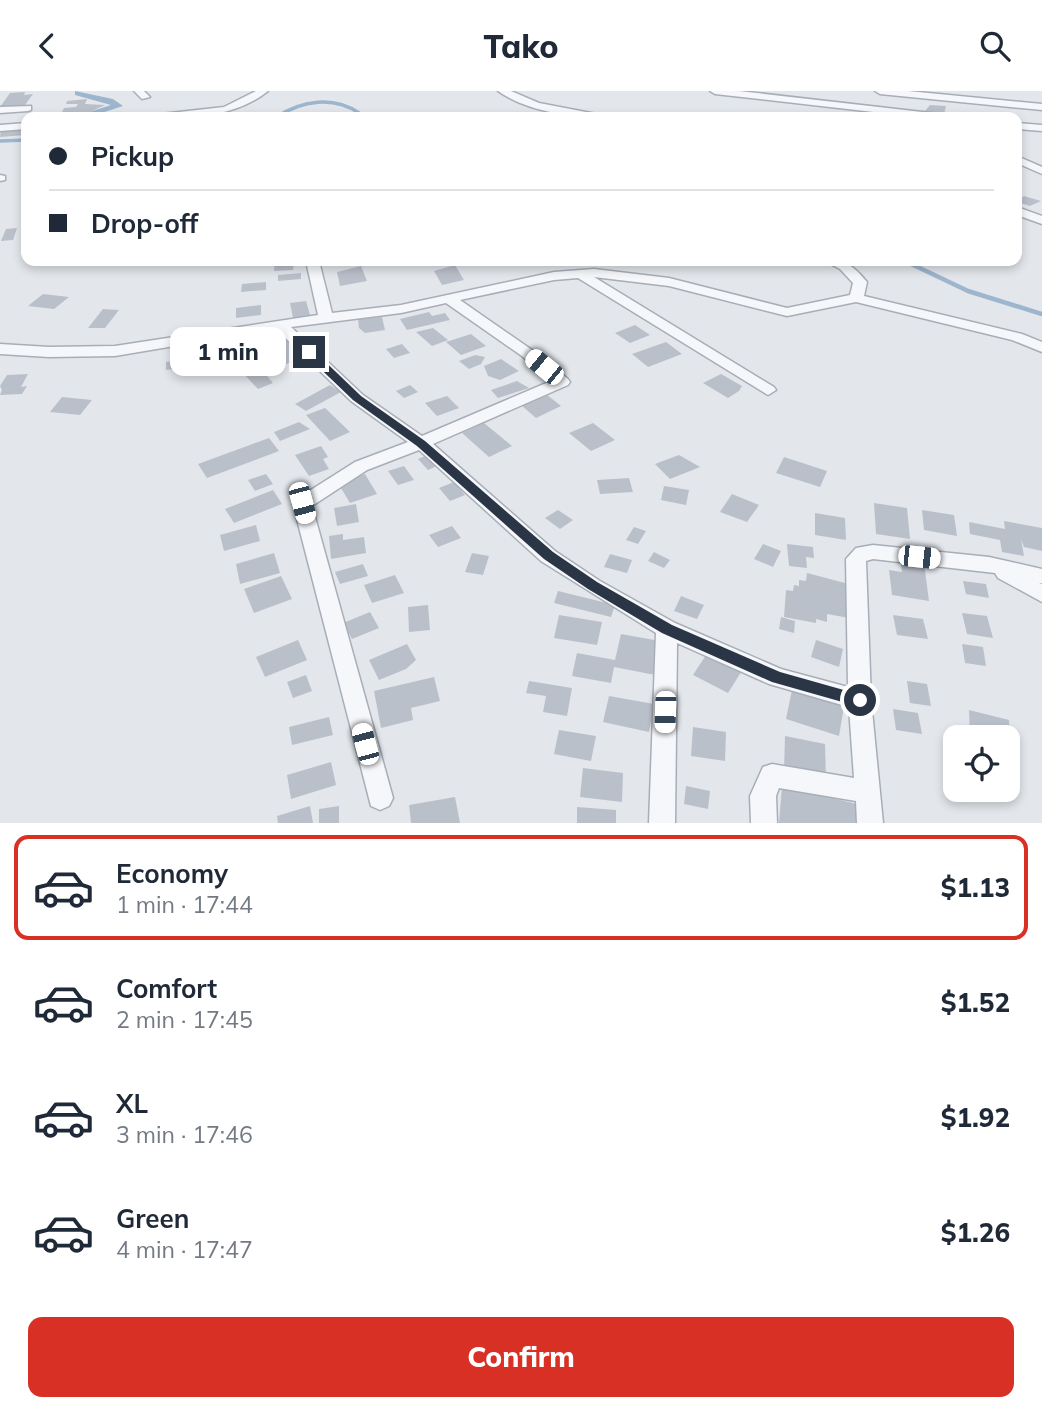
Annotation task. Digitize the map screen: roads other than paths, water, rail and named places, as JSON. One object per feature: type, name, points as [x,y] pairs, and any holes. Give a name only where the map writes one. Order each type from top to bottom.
[{"type":"street","points":[[207,112],[226,110],[263,91]]},
{"type":"street","points":[[503,91],[537,104],[580,112]]},
{"type":"street","points":[[716,91],[893,112]]},
{"type":"street","points":[[820,91],[827,105]]},
{"type":"street","points":[[880,91],[1042,107]]},
{"type":"street","points":[[0,110],[28,108]]},
{"type":"street","points":[[0,128],[21,126]]},
{"type":"street","points":[[1022,126],[1042,128]]},
{"type":"street","points":[[1022,161],[1042,171]]},
{"type":"street","points":[[1022,213],[1042,220]]},
{"type":"street","points":[[313,266],[326,318]]},
{"type":"street","points":[[845,266],[860,282],[856,298]]},
{"type":"street","points":[[0,349],[49,352],[115,351],[279,324],[401,309],[554,276],[594,273],[669,282],[787,312],[856,298],[1017,337],[1042,347]]},
{"type":"street","points":[[580,274],[768,390]]},
{"type":"street","points":[[380,798],[302,503],[361,466],[562,382],[527,353],[449,299]]},
{"type":"street","points":[[279,324],[365,405],[421,443],[548,555],[593,586],[667,629],[777,677],[860,700]]},
{"type":"street","points":[[870,823],[860,700],[856,559],[863,553],[873,551],[989,564],[1042,576]]},
{"type":"street","points":[[989,564],[1042,594]]},
{"type":"street","points":[[662,823],[667,629]]},
{"type":"street","points":[[764,823],[763,796],[772,775],[867,792]]},
{"type":"waterway","points":[[80,91],[78,93],[83,96],[109,101],[118,106],[97,112]]},
{"type":"waterway","points":[[285,112],[318,102],[339,104],[357,112]]},
{"type":"waterway","points":[[0,141],[21,140]]},
{"type":"waterway","points":[[916,266],[968,291],[1042,314]]}]
